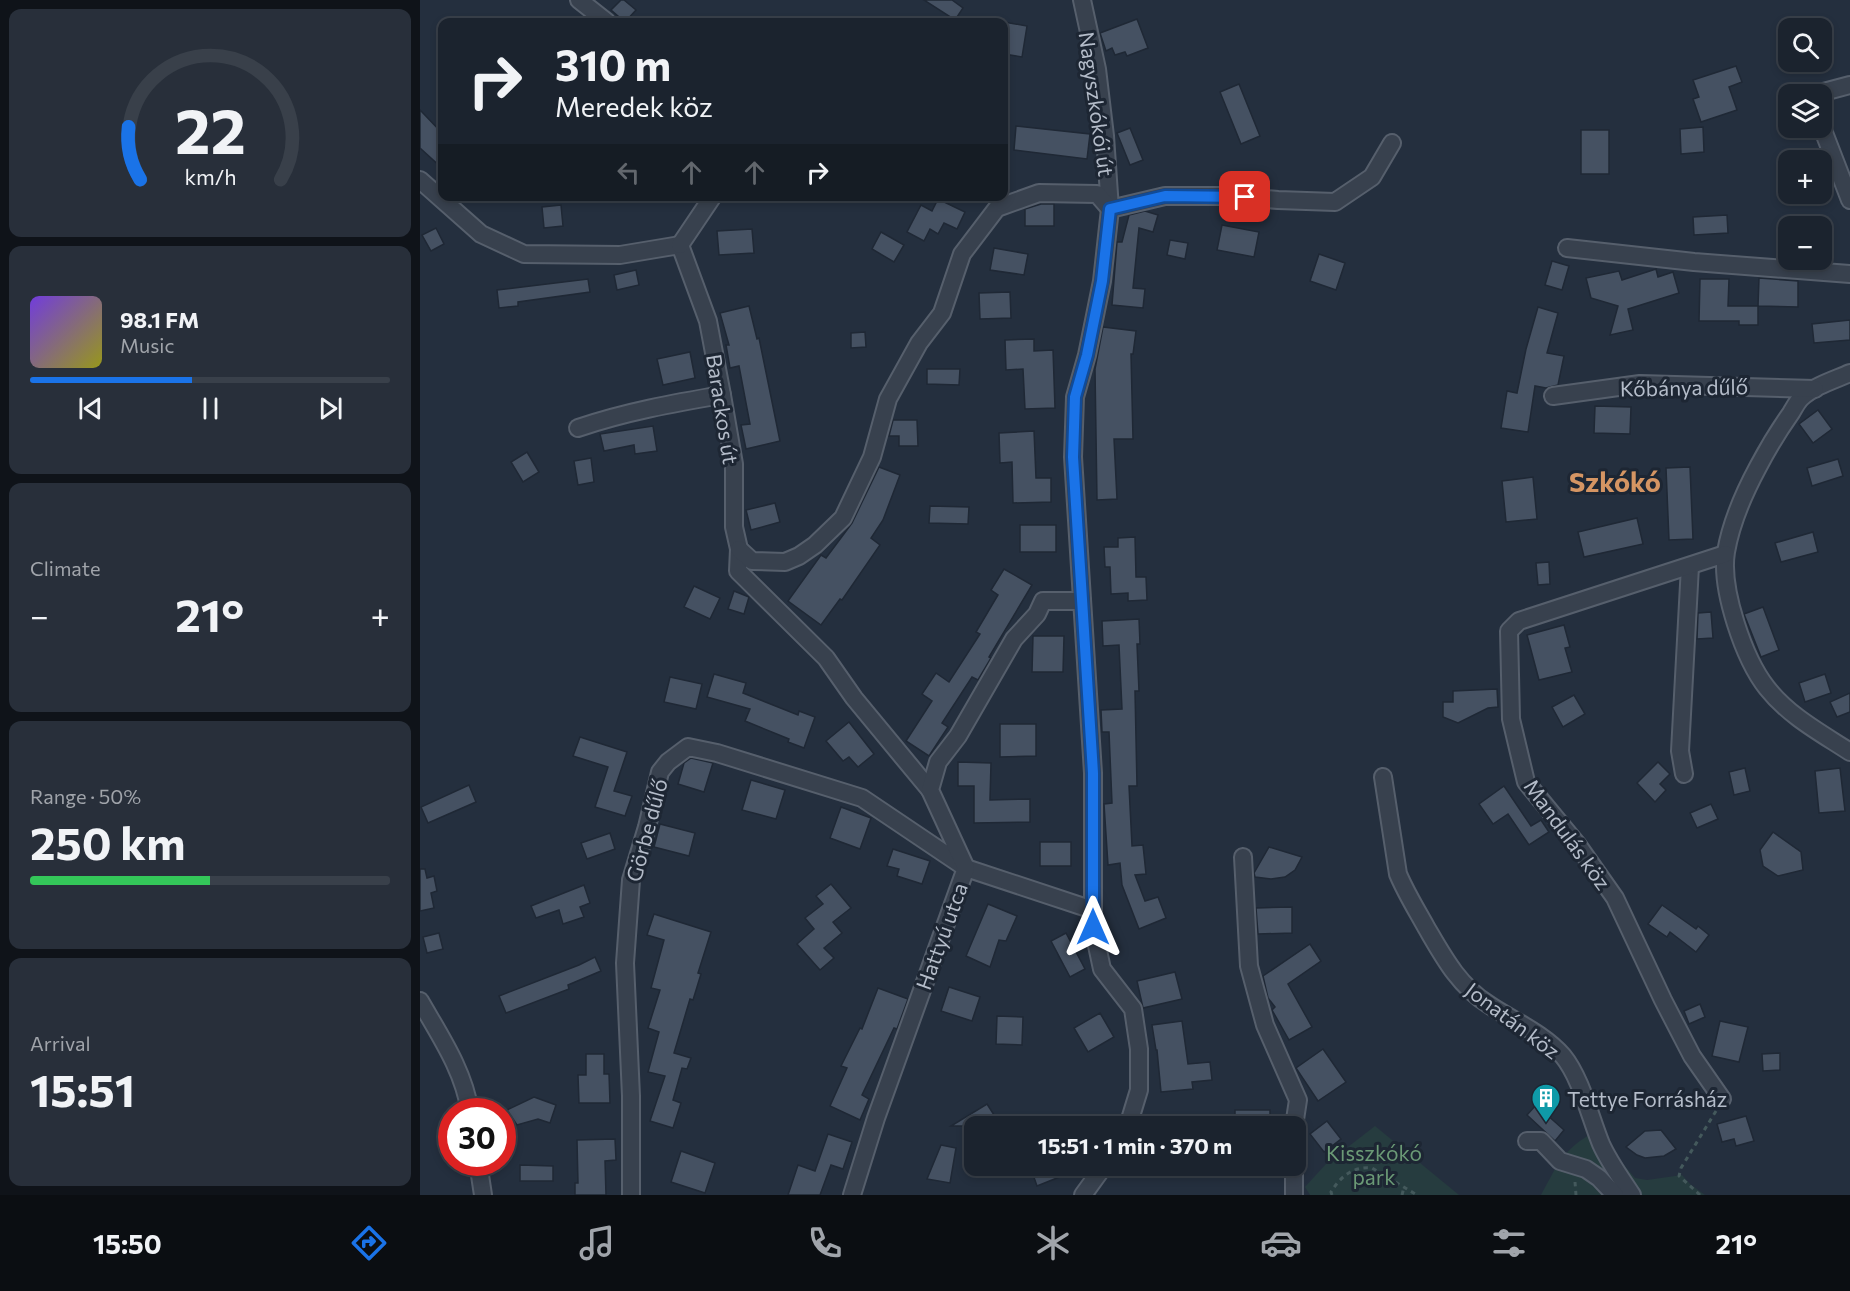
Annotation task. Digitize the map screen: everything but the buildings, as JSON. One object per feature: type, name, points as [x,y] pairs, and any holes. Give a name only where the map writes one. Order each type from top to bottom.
[{"type":"street","points":[[579,0],[602,18]]},
{"type":"street","name":"Nagyszkókói út","points":[[1082,0],[1097,69],[1110,209],[1102,281],[1087,355],[1075,397],[1073,457],[1093,773],[1093,927],[1102,969],[1133,1009],[1139,1049],[1139,1090],[1131,1116]]},
{"type":"street","points":[[1832,90],[1850,85]]},
{"type":"street","points":[[1826,138],[1850,200]]},
{"type":"street","points":[[739,549],[752,561],[785,562],[815,545],[843,518],[872,457],[888,399],[919,343],[942,313],[962,254],[997,208],[1039,193],[1098,194],[1110,209],[1165,196],[1229,196],[1335,202],[1372,177],[1392,144]]},
{"type":"street","points":[[420,180],[438,196]]},
{"type":"street","points":[[444,201],[481,234],[524,254],[620,255],[680,245],[710,201]]},
{"type":"street","name":"Barackos út","points":[[680,245],[708,321],[722,395],[734,464],[734,527],[739,549],[738,571],[826,658],[854,698],[930,790]]},
{"type":"street","points":[[1567,248],[1694,262],[1850,274]]},
{"type":"street","points":[[1850,374],[1815,388],[1801,398],[1768,448],[1749,483],[1731,529],[1725,554],[1727,586],[1738,632],[1749,660],[1767,689],[1793,714],[1850,752]]},
{"type":"street","name":"Kőbánya dűlő","points":[[1553,396],[1640,384],[1815,388]]},
{"type":"street","points":[[578,428],[672,403],[722,395]]},
{"type":"street","name":"Mandulás köz","points":[[1719,1104],[1663,1000],[1615,898],[1577,844],[1526,782],[1511,719],[1509,631],[1519,621],[1725,554]]},
{"type":"street","points":[[1684,774],[1680,751],[1690,566]]},
{"type":"street","points":[[930,790],[938,762],[958,736],[1014,639],[1037,614],[1043,601],[1082,601]]},
{"type":"street","name":"Görbe dűlő","points":[[631,1195],[631,1096],[626,963],[631,880],[660,772],[668,762],[688,747],[717,753],[862,798],[966,868]]},
{"type":"street","name":"Jonatán köz","points":[[1383,777],[1398,874],[1404,889],[1442,954],[1455,975],[1466,987],[1487,1004],[1538,1034],[1570,1065],[1602,1145],[1632,1195]]},
{"type":"street","name":"Hattyú utca","points":[[852,1195],[876,1118],[966,868],[930,790]]},
{"type":"street","points":[[1243,857],[1249,966],[1265,1025],[1298,1100],[1296,1116]]},
{"type":"street","points":[[966,868],[1093,910]]},
{"type":"street","points":[[420,1001],[445,1044],[462,1080],[466,1098]]},
{"type":"street","points":[[1527,1141],[1542,1141],[1560,1161],[1586,1169],[1599,1178],[1615,1195]]},
{"type":"street","points":[[480,1176],[483,1195]]},
{"type":"street","points":[[1083,1195],[1097,1176]]},
{"type":"street","points":[[1294,1176],[1294,1195]]},
{"type":"path","points":[[1700,1195],[1679,1176],[1681,1168],[1719,1104]]},
{"type":"path","points":[[1332,1195],[1330,1192],[1336,1183],[1357,1168],[1366,1167],[1372,1168],[1417,1195]]},
{"type":"path","points":[[1402,1195],[1404,1186]]},
{"type":"green space","name":"Kisszkókó park","points":[[1375,1126],[1459,1195],[1310,1195],[1305,1187],[1326,1164]]},
{"type":"green space","points":[[1589,1135],[1608,1146],[1635,1178],[1647,1180],[1682,1175],[1705,1195],[1541,1195],[1565,1154]]},
{"type":"place","name":"Tettye Forrásház","points":[[1546,1124]]},
{"type":"district","name":"Szkókó","points":[[1615,481]]},
{"type":"route","points":[[1093,927],[1093,773],[1073,457],[1075,397],[1087,355],[1102,281],[1110,209],[1165,196],[1245,197]]}]
